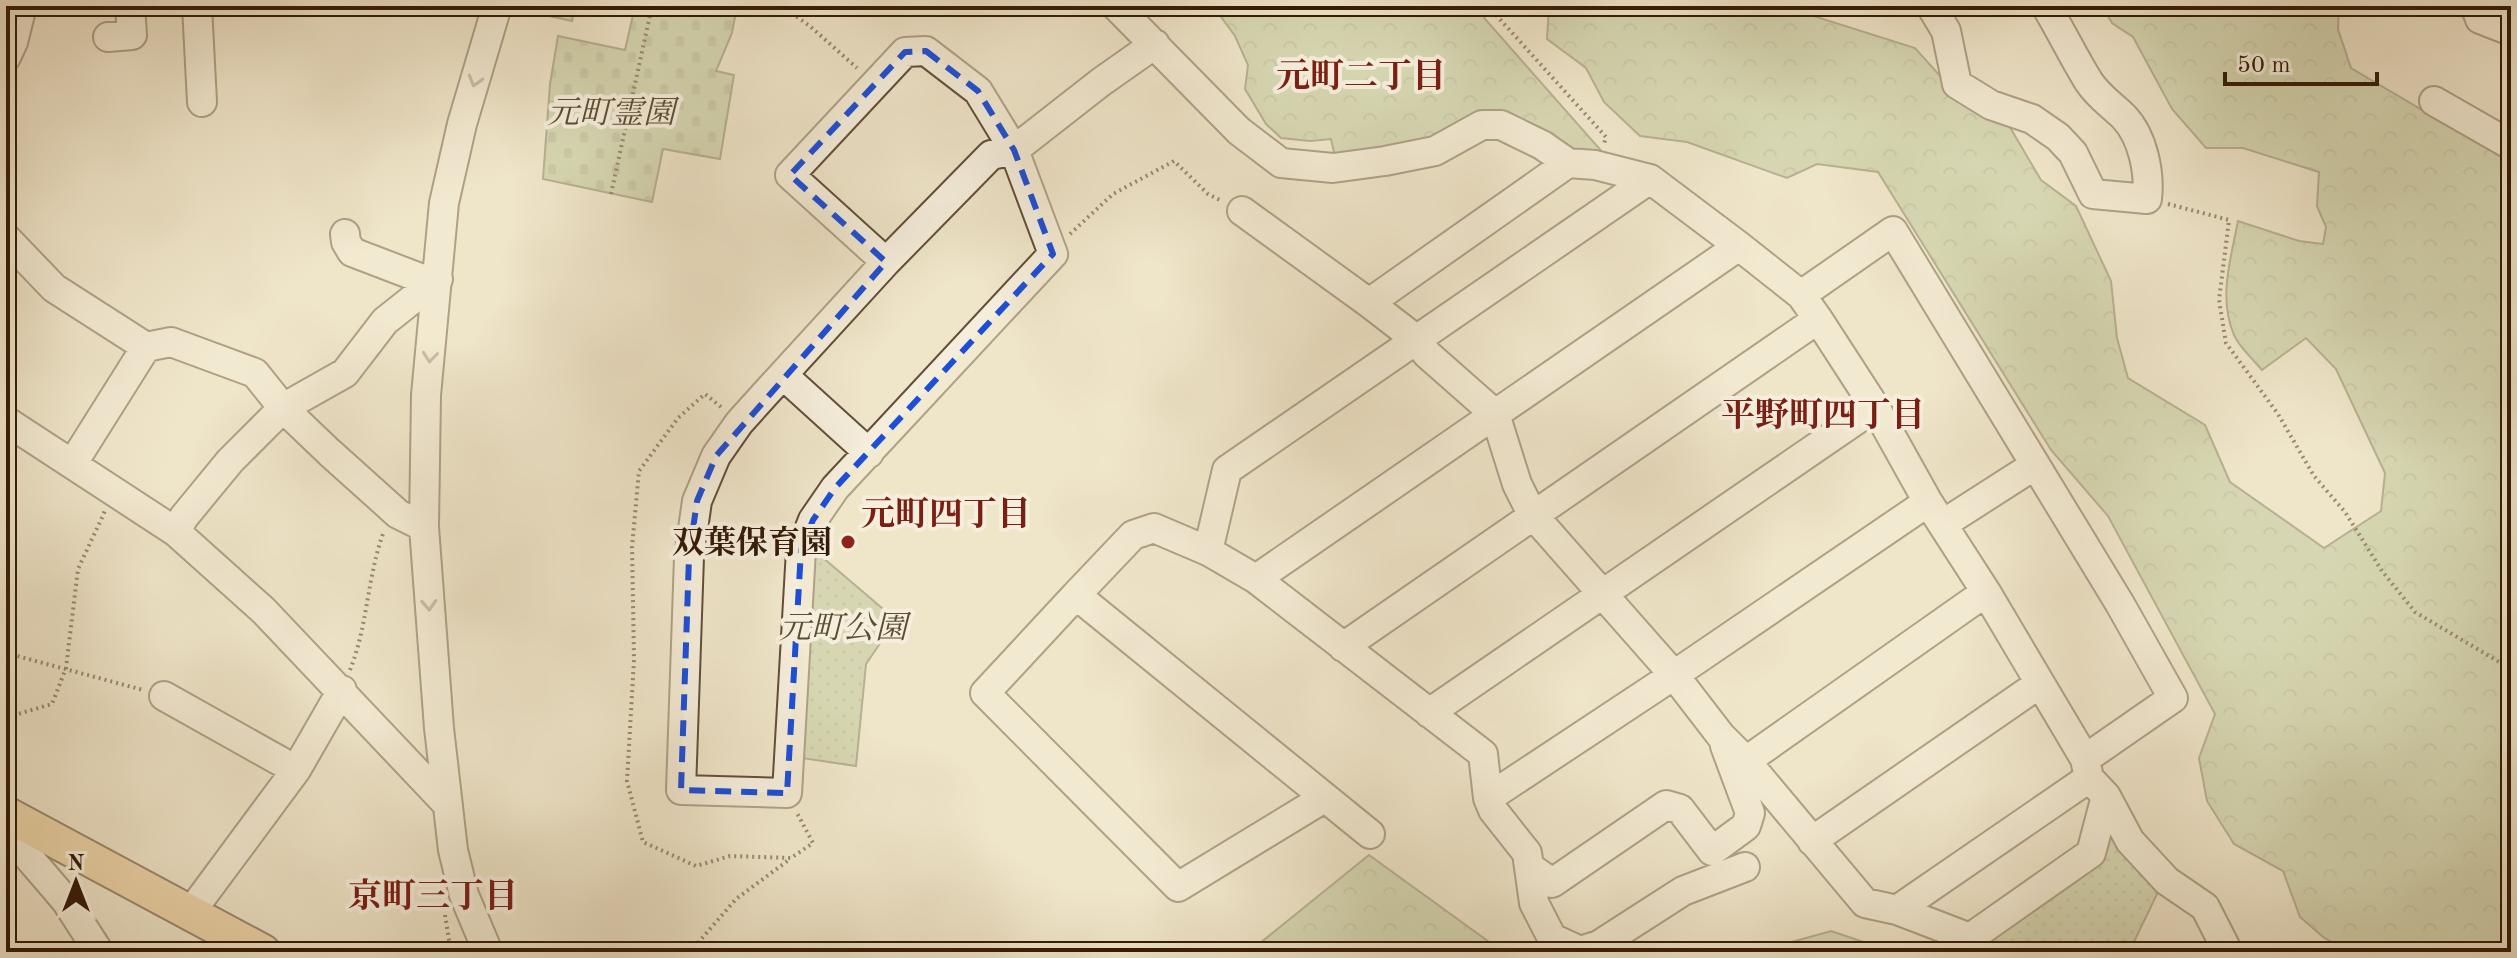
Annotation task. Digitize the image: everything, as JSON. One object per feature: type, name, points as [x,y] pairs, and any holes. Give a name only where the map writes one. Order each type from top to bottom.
[{"type":"main road","points":[[6,814],[263,952]]},
{"type":"street","points":[[6,57],[22,6]]},
{"type":"street","points":[[108,37],[132,35],[130,6]]},
{"type":"street","points":[[197,6],[202,102]]},
{"type":"street","points":[[488,952],[464,895],[453,850],[431,641],[424,527],[426,395],[444,203],[462,124],[497,6]]},
{"type":"street","points":[[1116,6],[1239,131],[1281,163],[1333,168],[1397,159],[1435,151],[1482,125],[1501,125],[1582,164],[1650,179],[1801,295],[1875,407],[2130,841],[2167,881],[2205,907],[2228,952]]},
{"type":"street","points":[[1931,6],[1946,31],[1957,84],[1991,105],[2032,119],[2058,137],[2073,153],[2093,194],[2147,199],[2149,179],[2135,132],[2125,118],[2101,98],[2046,6]]},
{"type":"street","points":[[2475,6],[2480,19],[2511,31]]},
{"type":"street","points":[[886,262],[790,175],[905,52],[926,51],[978,91],[1014,150],[1053,254],[835,488],[813,520],[801,550],[787,793],[681,790],[689,557],[697,501],[716,456],[739,423],[886,262],[991,155],[1014,150],[1155,44]]},
{"type":"street","points":[[2434,101],[2511,145]]},
{"type":"street","points":[[1369,303],[1582,164]]},
{"type":"street","points":[[1208,551],[1227,470],[1650,179]]},
{"type":"street","points":[[1242,211],[1417,340],[1427,354],[1495,414],[1517,484],[1532,514],[1674,675],[1721,736],[1746,761],[1865,903],[1897,910],[1970,938],[2091,853],[2093,777]]},
{"type":"street","points":[[1801,295],[1893,231],[2120,604],[2173,698],[2093,777],[1897,910]]},
{"type":"street","points":[[345,234],[352,252],[420,278],[438,279]]},
{"type":"street","points":[[6,238],[54,288],[146,347],[171,342],[255,373],[283,408],[398,514],[424,527]]},
{"type":"street","points":[[1256,579],[1739,246]]},
{"type":"street","points":[[176,532],[184,517],[230,461],[283,408],[345,373],[385,321],[438,279]]},
{"type":"street","points":[[1343,647],[1818,319]]},
{"type":"street","points":[[73,463],[146,347]]},
{"type":"street","points":[[783,375],[869,453]]},
{"type":"street","points":[[1429,713],[1875,407]]},
{"type":"street","points":[[6,421],[176,532],[263,610],[448,805]]},
{"type":"street","points":[[1488,798],[1674,675],[1936,513],[2035,465]]},
{"type":"street","points":[[1324,798],[1178,887],[985,693],[1133,535],[1154,528],[1208,551],[1256,579],[1483,754],[1488,798],[1493,810],[1527,853],[1534,903],[1552,938],[1580,951],[1599,945],[1683,891],[1745,867]]},
{"type":"street","points":[[1746,761],[1986,592]]},
{"type":"street","points":[[1076,595],[1370,834]]},
{"type":"street","points":[[1812,841],[2039,684]]},
{"type":"street","points":[[190,913],[296,770],[342,690]]},
{"type":"street","points":[[164,696],[296,770]]},
{"type":"street","points":[[1531,868],[1552,883],[1666,805],[1680,809],[1712,851],[1746,826],[1750,813],[1721,736]]},
{"type":"street","points":[[6,831],[66,901],[99,952]]},
{"type":"path","points":[[611,194],[652,6]]},
{"type":"path","points":[[782,6],[811,27],[875,84]]},
{"type":"path","points":[[1488,6],[1606,137],[1582,164]]},
{"type":"path","points":[[1053,254],[1079,224],[1113,194],[1174,161],[1208,194],[1242,211]]},
{"type":"path","points":[[2147,199],[2229,220],[2219,300],[2226,343],[2278,414],[2314,476],[2345,512],[2382,571],[2415,612],[2511,669]]},
{"type":"path","points":[[6,726],[18,714],[52,704],[66,668],[78,569],[115,490]]},
{"type":"path","points":[[342,690],[360,645],[368,584],[383,532],[398,514]]},
{"type":"path","points":[[6,653],[164,696]]},
{"type":"path","points":[[690,952],[736,899],[791,858]]},
{"type":"highlighted area","points":[[926,51],[978,91],[1014,150],[1053,254],[835,488],[813,520],[801,550],[787,793],[681,790],[689,557],[697,501],[716,456],[886,262],[790,175],[905,52]]},
{"type":"green space","points":[[504,6],[575,6],[572,21]]},
{"type":"green space","name":"元町霊園","points":[[635,6],[737,6],[732,33],[716,71],[734,75],[720,159],[663,149],[652,202],[543,179],[550,84],[558,36],[625,50]]},
{"type":"green space","points":[[1213,6],[1478,6],[1485,19],[1612,163],[1579,157],[1510,124],[1431,146],[1336,161],[1331,139],[1310,141],[1281,138],[1266,124],[1245,89],[1248,65],[1235,36]]},
{"type":"green space","points":[[1549,6],[1782,6],[1915,48],[1950,87],[2008,124],[2041,180],[2076,206],[2111,281],[2117,338],[2128,378],[2205,425],[2230,482],[2324,548],[2381,511],[2385,473],[2336,369],[2306,338],[2262,370],[2234,335],[2226,292],[2238,221],[2299,241],[2323,244],[2326,227],[2317,206],[2319,172],[2243,148],[2206,148],[2172,109],[2133,37],[2112,23],[2102,6],[2339,6],[2338,29],[2351,68],[2511,159],[2511,260],[2506,273],[2511,278],[2511,952],[2348,952],[2323,937],[2300,917],[2283,871],[2234,844],[2207,801],[2199,758],[2215,714],[2108,516],[2051,450],[1878,172],[1817,164],[1787,178],[1687,142],[1640,136],[1604,102],[1586,68],[1547,39]]},
{"type":"green space","name":"元町公園","points":[[808,545],[896,620],[866,664],[856,766],[795,757]]},
{"type":"green space","points":[[2114,837],[2161,886],[2129,952],[1971,952],[2100,862],[2107,838]]},
{"type":"green space","points":[[1369,855],[1503,952],[1249,952]]},
{"type":"green space","points":[[1831,931],[1893,952],[1756,952]]},
{"type":"place","name":"双葉保育園","points":[[848,542]]},
{"type":"district","name":"元町二丁目","points":[[1361,75]]},
{"type":"district","name":"平野町四丁目","points":[[1823,414]]},
{"type":"district","name":"元町四丁目","points":[[946,513]]},
{"type":"district","name":"京町三丁目","points":[[433,895]]}]
